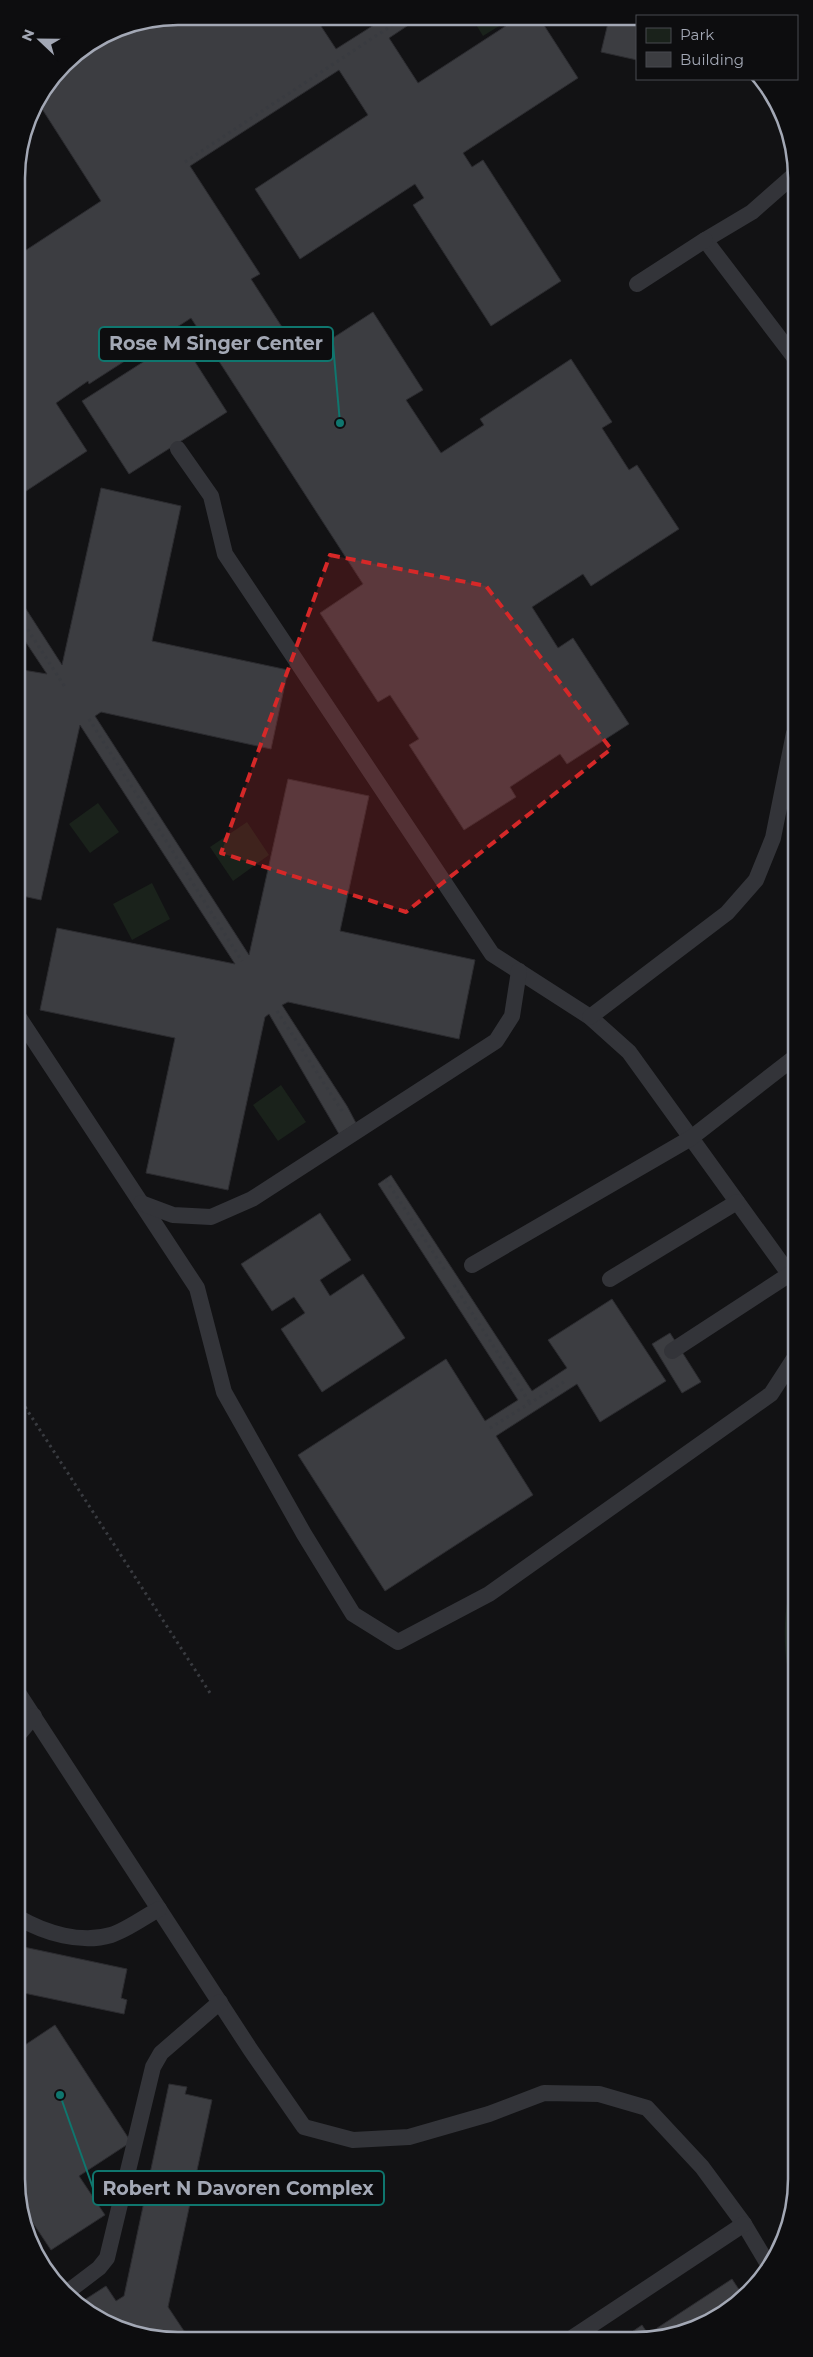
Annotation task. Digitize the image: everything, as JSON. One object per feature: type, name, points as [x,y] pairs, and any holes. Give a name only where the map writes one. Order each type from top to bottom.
[{"type":"lane","points":[[638,284],[752,212],[788,180]]},
{"type":"lane","points":[[705,240],[788,348]]},
{"type":"lane","points":[[178,449],[211,496],[226,554],[492,954],[590,1016],[629,1052],[788,1272]]},
{"type":"lane","points":[[590,1016],[726,913],[756,880],[773,838],[788,762]]},
{"type":"lane","points":[[141,1203],[173,1215],[210,1217],[252,1199],[496,1041],[512,1016],[519,971]]},
{"type":"lane","points":[[25,1027],[197,1288],[224,1392],[304,1534],[353,1614],[398,1642],[489,1594],[771,1394],[788,1368]]},
{"type":"lane","points":[[472,1265],[692,1138],[788,1063]]},
{"type":"lane","points":[[610,1279],[737,1202]]},
{"type":"lane","points":[[672,1350],[788,1280]]},
{"type":"lane","points":[[25,1703],[304,2127],[353,2140],[409,2137],[489,2114],[544,2093],[598,2094],[647,2108],[702,2167],[744,2224],[765,2259]]},
{"type":"lane","points":[[25,1727],[34,1716]]},
{"type":"lane","points":[[25,1921],[76,1938],[112,1935],[159,1909]]},
{"type":"lane","points":[[72,2289],[98,2268],[107,2258],[154,2067],[161,2053],[220,2002]]},
{"type":"lane","points":[[581,2332],[744,2224]]},
{"type":"path","points":[[185,162],[392,25]]},
{"type":"path","points":[[25,625],[65,686]]},
{"type":"path","points":[[89,719],[242,961]]},
{"type":"path","points":[[277,1011],[346,1117]]},
{"type":"path","points":[[386,1180],[530,1403]]},
{"type":"path","points":[[490,1428],[567,1380]]},
{"type":"path","points":[[25,1407],[212,1696]]},
{"type":"highlighted area","points":[[330,555],[486,586],[611,749],[406,912],[221,853]]},
{"type":"green space","points":[[476,25],[501,25],[483,36]]},
{"type":"green space","points":[[98,803],[119,832],[90,853],[69,824]]},
{"type":"green space","points":[[247,822],[269,855],[233,881],[210,847]]},
{"type":"green space","points":[[152,883],[170,919],[132,940],[113,904]]},
{"type":"green space","points":[[281,1085],[306,1122],[278,1141],[253,1105]]},
{"type":"green space","points":[[788,1597],[788,1671],[785,1650]]},
{"type":"building","points":[[168,25],[320,25],[336,49],[374,25],[408,25],[389,38],[418,83],[507,25],[544,25],[578,78],[463,153],[472,167],[483,160],[561,281],[491,326],[413,205],[424,198],[415,184],[300,259],[255,189],[368,115],[339,70],[190,166],[260,274],[251,279],[302,358],[373,312],[423,390],[406,400],[441,453],[484,425],[480,419],[571,359],[612,422],[602,428],[629,470],[637,465],[679,529],[591,586],[583,574],[532,607],[558,648],[573,638],[629,724],[567,764],[560,754],[510,787],[516,797],[464,830],[409,745],[419,739],[390,695],[378,702],[320,613],[363,584],[191,318],[174,329],[227,412],[129,474],[82,401],[165,348],[159,339],[89,384],[88,381],[56,403],[87,451],[25,492],[25,251],[101,201],[42,108],[63,77],[77,63],[93,51],[119,37],[138,30]]},
{"type":"building","points":[[608,25],[636,25],[636,60],[601,52]]},
{"type":"building","points":[[101,488],[181,506],[152,641],[288,670],[271,749],[101,712],[95,716],[249,955],[288,779],[369,796],[340,931],[475,960],[459,1039],[288,1002],[282,1005],[356,1123],[339,1134],[269,1014],[265,1017],[228,1190],[146,1173],[175,1038],[40,1010],[57,928],[235,964],[80,725],[41,900],[25,897],[25,670],[47,674],[25,641],[25,607],[62,665]]},
{"type":"building","points":[[391,1175],[532,1391],[567,1368],[548,1340],[612,1299],[666,1381],[600,1422],[577,1384],[496,1436],[533,1495],[385,1591],[298,1455],[446,1359],[485,1421],[518,1400],[378,1184]]},
{"type":"building","points":[[320,1213],[351,1260],[320,1280],[330,1296],[363,1274],[405,1338],[322,1392],[281,1329],[305,1313],[294,1297],[272,1311],[241,1264]]},
{"type":"building","points":[[670,1333],[701,1382],[682,1393],[652,1344]]},
{"type":"building","points":[[25,1947],[127,1969],[121,1998],[127,2000],[124,2014],[25,1993]]},
{"type":"building","points":[[55,2025],[131,2142],[79,2176],[105,2215],[51,2250],[31,2220],[25,2189],[25,2045]]},
{"type":"building","points":[[169,2084],[187,2087],[185,2094],[212,2100],[168,2307],[184,2331],[188,2332],[158,2331],[129,2324],[110,2316],[85,2300],[106,2286],[116,2301],[124,2296]]},
{"type":"building","points":[[732,2279],[740,2290],[712,2312],[675,2327],[652,2331]]},
{"type":"building","points":[[642,2325],[646,2331],[632,2332]]},
{"type":"place","name":"Rose M Singer Center","points":[[340,423]]},
{"type":"place","name":"Robert N Davoren Complex","points":[[60,2095]]}]
